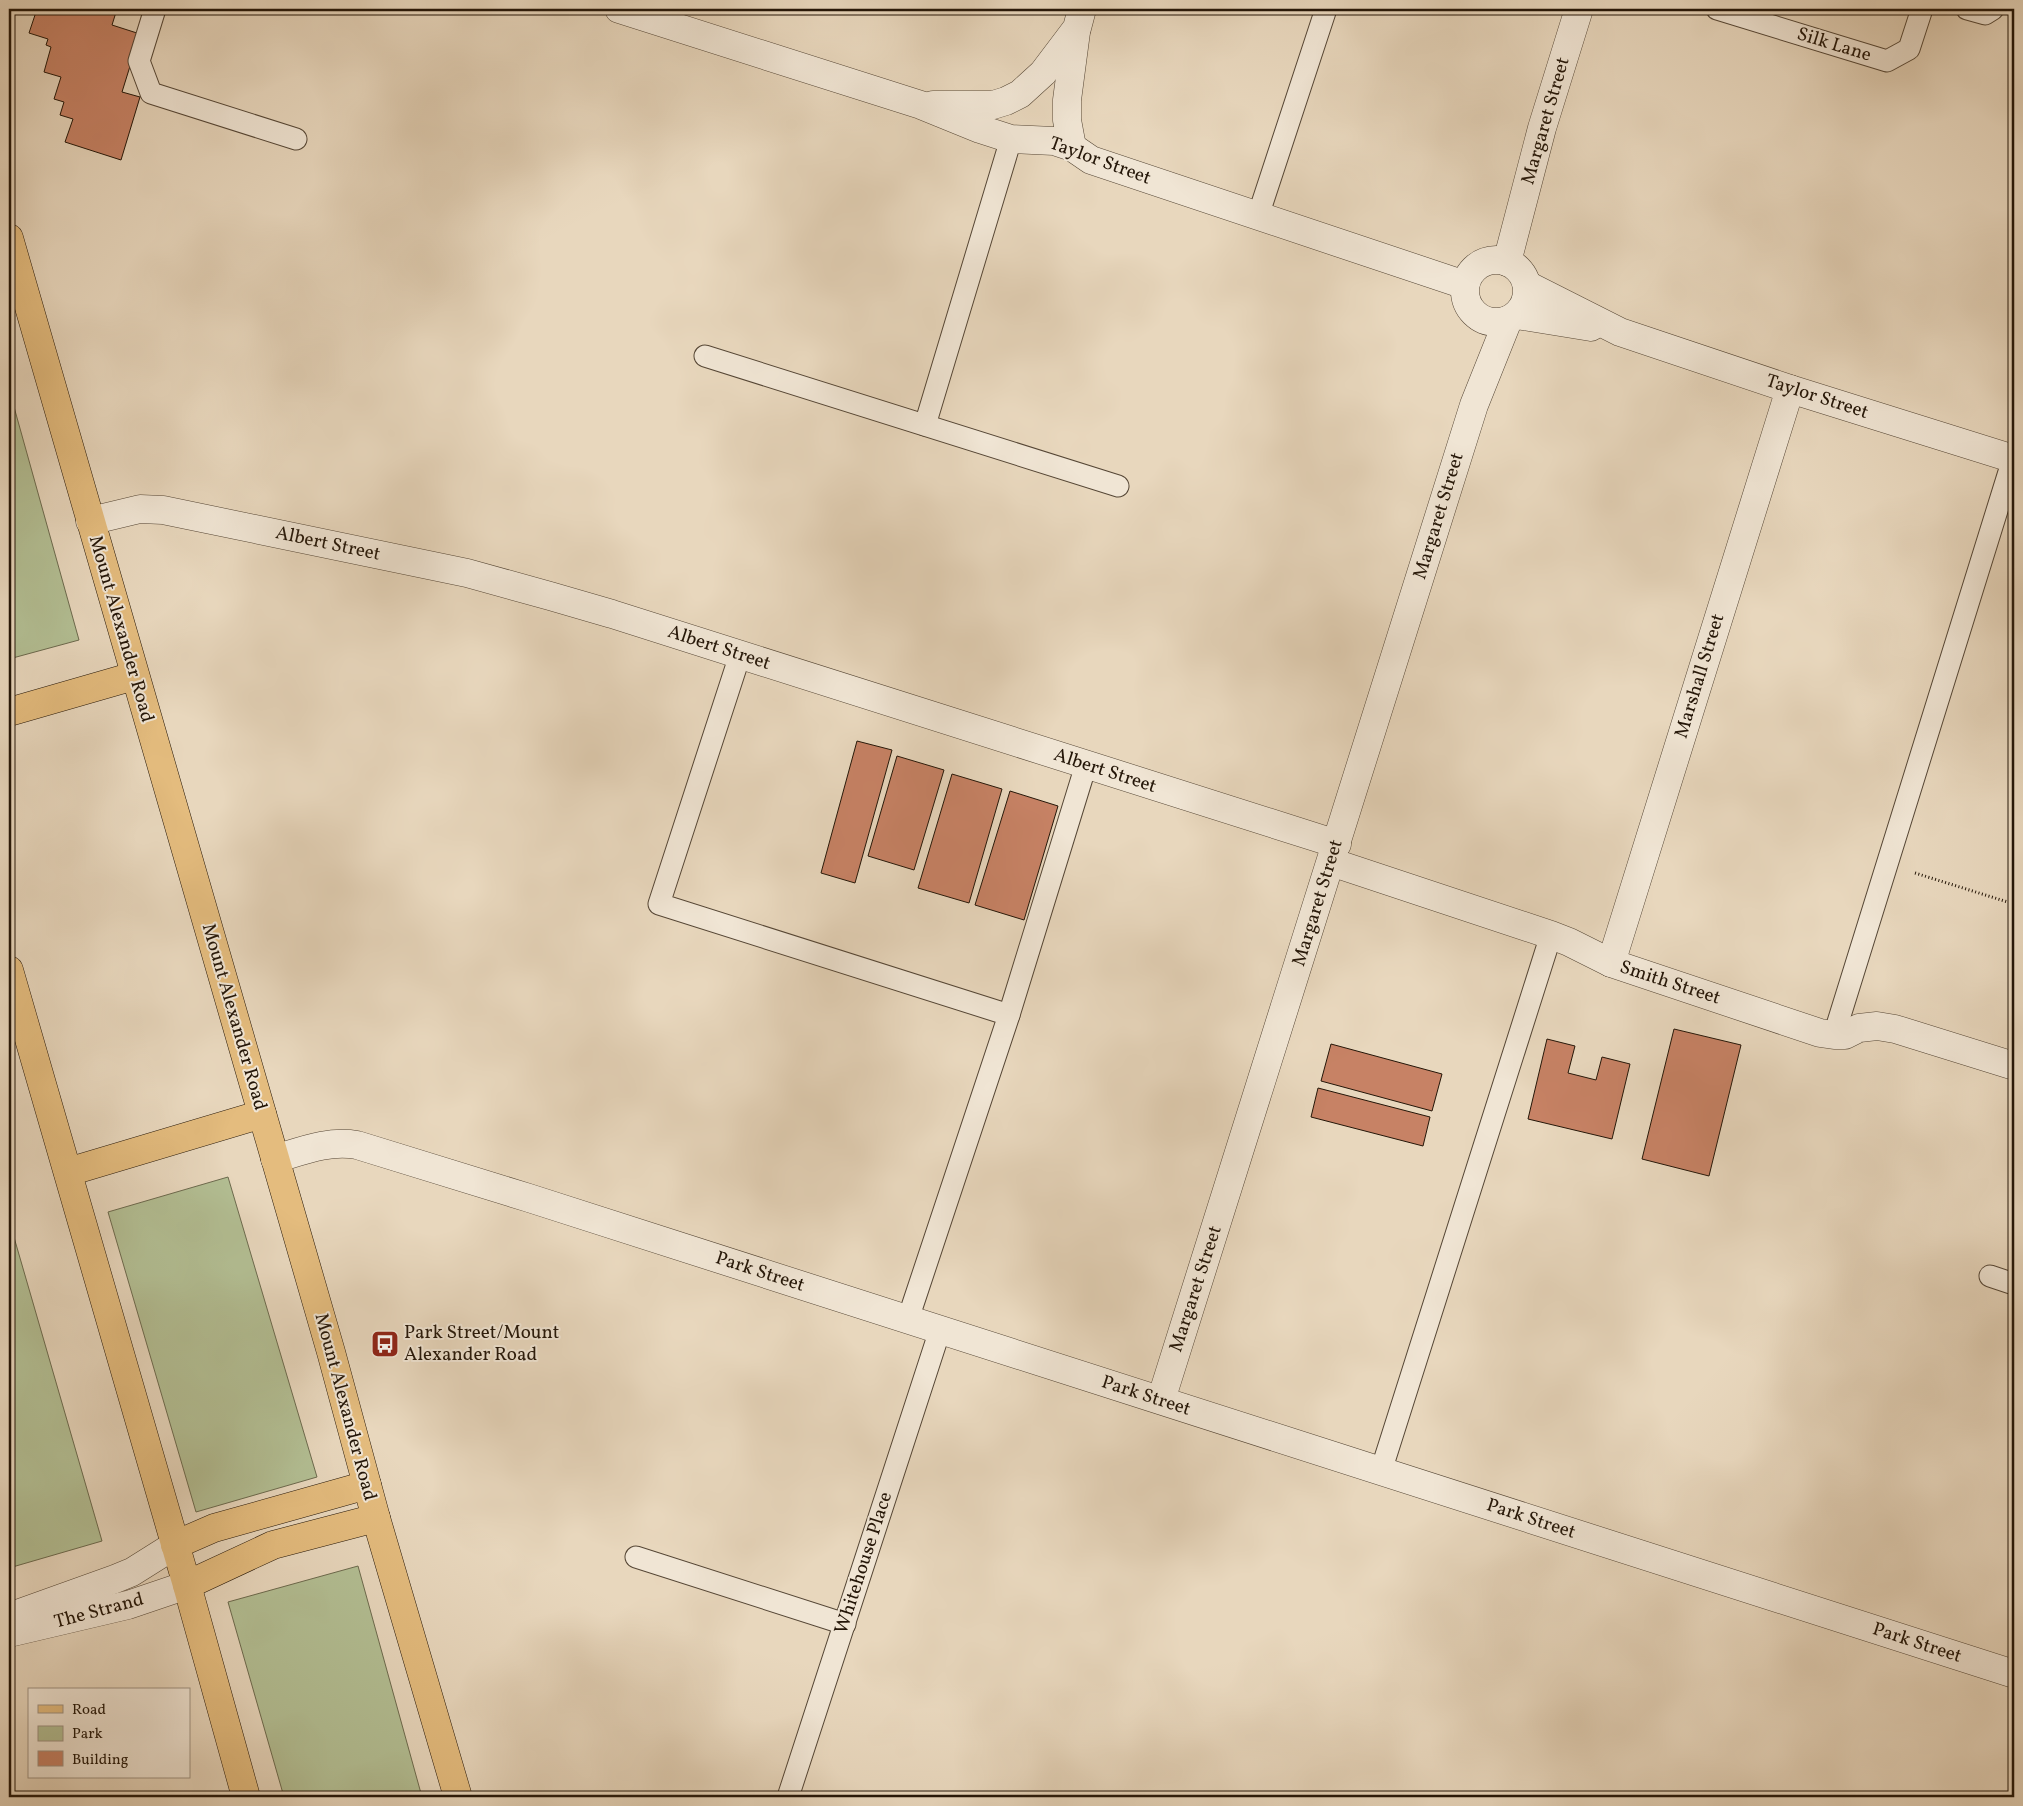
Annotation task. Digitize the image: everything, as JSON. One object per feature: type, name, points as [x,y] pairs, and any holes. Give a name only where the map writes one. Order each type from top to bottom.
[{"type":"main road","name":"Mount Alexander Road","points":[[9,238],[134,676],[331,1352],[376,1518],[458,1797]]},
{"type":"main road","points":[[9,712],[134,676]]},
{"type":"main road","points":[[9,970],[187,1584],[246,1797]]},
{"type":"main road","points":[[68,1172],[262,1114]]},
{"type":"main road","points":[[175,1545],[214,1528],[367,1485]]},
{"type":"main road","points":[[187,1584],[273,1545],[376,1518]]},
{"type":"street","name":"Taylor Street","points":[[619,9],[922,105],[980,129],[1011,139],[1054,141],[1072,146],[1091,160],[1465,285]]},
{"type":"street","name":"Margaret Street","points":[[1507,262],[1542,128],[1579,9]]},
{"type":"street","points":[[922,105],[993,105],[1020,94],[1043,73],[1079,18]]},
{"type":"street","points":[[1072,146],[1067,120],[1067,100],[1079,18]]},
{"type":"street","points":[[1497,260],[1507,262],[1520,271],[1527,285],[1526,301],[1522,309],[1502,318],[1474,313],[1468,305],[1465,285],[1477,266],[1497,260]]},
{"type":"street","name":"Taylor Street","points":[[1527,285],[1620,332],[1790,389],[2014,459]]},
{"type":"street","name":"Taylor Street","points":[[1502,318],[1620,332]]},
{"type":"street","name":"Margaret Street","points":[[1161,1400],[1502,318]]},
{"type":"street","name":"Marshall Street","points":[[1610,963],[1790,389]]},
{"type":"street","name":"Albert Street","points":[[90,521],[140,509],[163,510],[467,573],[612,614],[1086,764],[1334,853]]},
{"type":"street","name":"Smith Street","points":[[1334,853],[1569,942],[1610,963],[1820,1033],[1845,1035],[1859,1028],[1878,1026],[1895,1029],[2014,1066]]},
{"type":"street","name":"Park Street","points":[[275,1159],[330,1143],[342,1142],[357,1145],[1161,1400],[2014,1674]]},
{"type":"street","name":"The Strand","points":[[9,1616],[132,1572],[175,1545]]},
{"type":"street","name":"The Strand","points":[[9,1633],[128,1605],[187,1584]]},
{"type":"lane","points":[[155,9],[139,61],[151,93],[296,139]]},
{"type":"lane","points":[[1258,216],[1326,9]]},
{"type":"lane","name":"Silk Lane","points":[[1717,9],[1887,61],[1909,49],[1922,9]]},
{"type":"lane","points":[[1968,9],[1985,14],[1992,9]]},
{"type":"lane","points":[[925,425],[1011,139]]},
{"type":"lane","points":[[705,356],[1118,486]]},
{"type":"lane","points":[[1834,1035],[2014,459]]},
{"type":"lane","points":[[740,654],[659,904],[1009,1014]]},
{"type":"lane","points":[[908,1320],[1009,1014],[1086,764]]},
{"type":"lane","points":[[1381,1471],[1551,935]]},
{"type":"lane","points":[[1990,1276],[2014,1284]]},
{"type":"lane","name":"Whitehouse Place","points":[[788,1797],[940,1330]]},
{"type":"lane","points":[[636,1557],[845,1624]]},
{"type":"path","points":[[1887,864],[2014,904]]},
{"type":"green space","points":[[9,389],[79,640],[9,659]]},
{"type":"green space","points":[[228,1177],[317,1477],[196,1512],[108,1212]]},
{"type":"green space","points":[[9,1220],[102,1541],[9,1568]]},
{"type":"green space","points":[[358,1566],[422,1797],[284,1797],[228,1602]]},
{"type":"building","points":[[37,9],[117,9],[112,25],[140,34],[122,92],[140,97],[121,160],[65,142],[73,119],[60,115],[64,102],[54,99],[61,77],[44,72],[51,47],[46,45],[48,39],[29,33]]},
{"type":"building","points":[[857,741],[892,750],[855,883],[821,873]]},
{"type":"building","points":[[897,756],[944,770],[914,870],[868,856]]},
{"type":"building","points":[[952,774],[1002,789],[969,903],[918,888]]},
{"type":"building","points":[[1010,791],[1058,806],[1024,920],[975,905]]},
{"type":"building","points":[[1674,1029],[1741,1045],[1709,1176],[1642,1159]]},
{"type":"building","points":[[1547,1039],[1575,1046],[1568,1073],[1596,1080],[1602,1057],[1630,1064],[1612,1139],[1528,1119]]},
{"type":"building","points":[[1331,1044],[1442,1074],[1432,1111],[1321,1081]]},
{"type":"building","points":[[1318,1088],[1430,1117],[1423,1146],[1311,1117]]},
{"type":"place","name":"Park Street/Mount Alexander Road","points":[[385,1344]]}]
